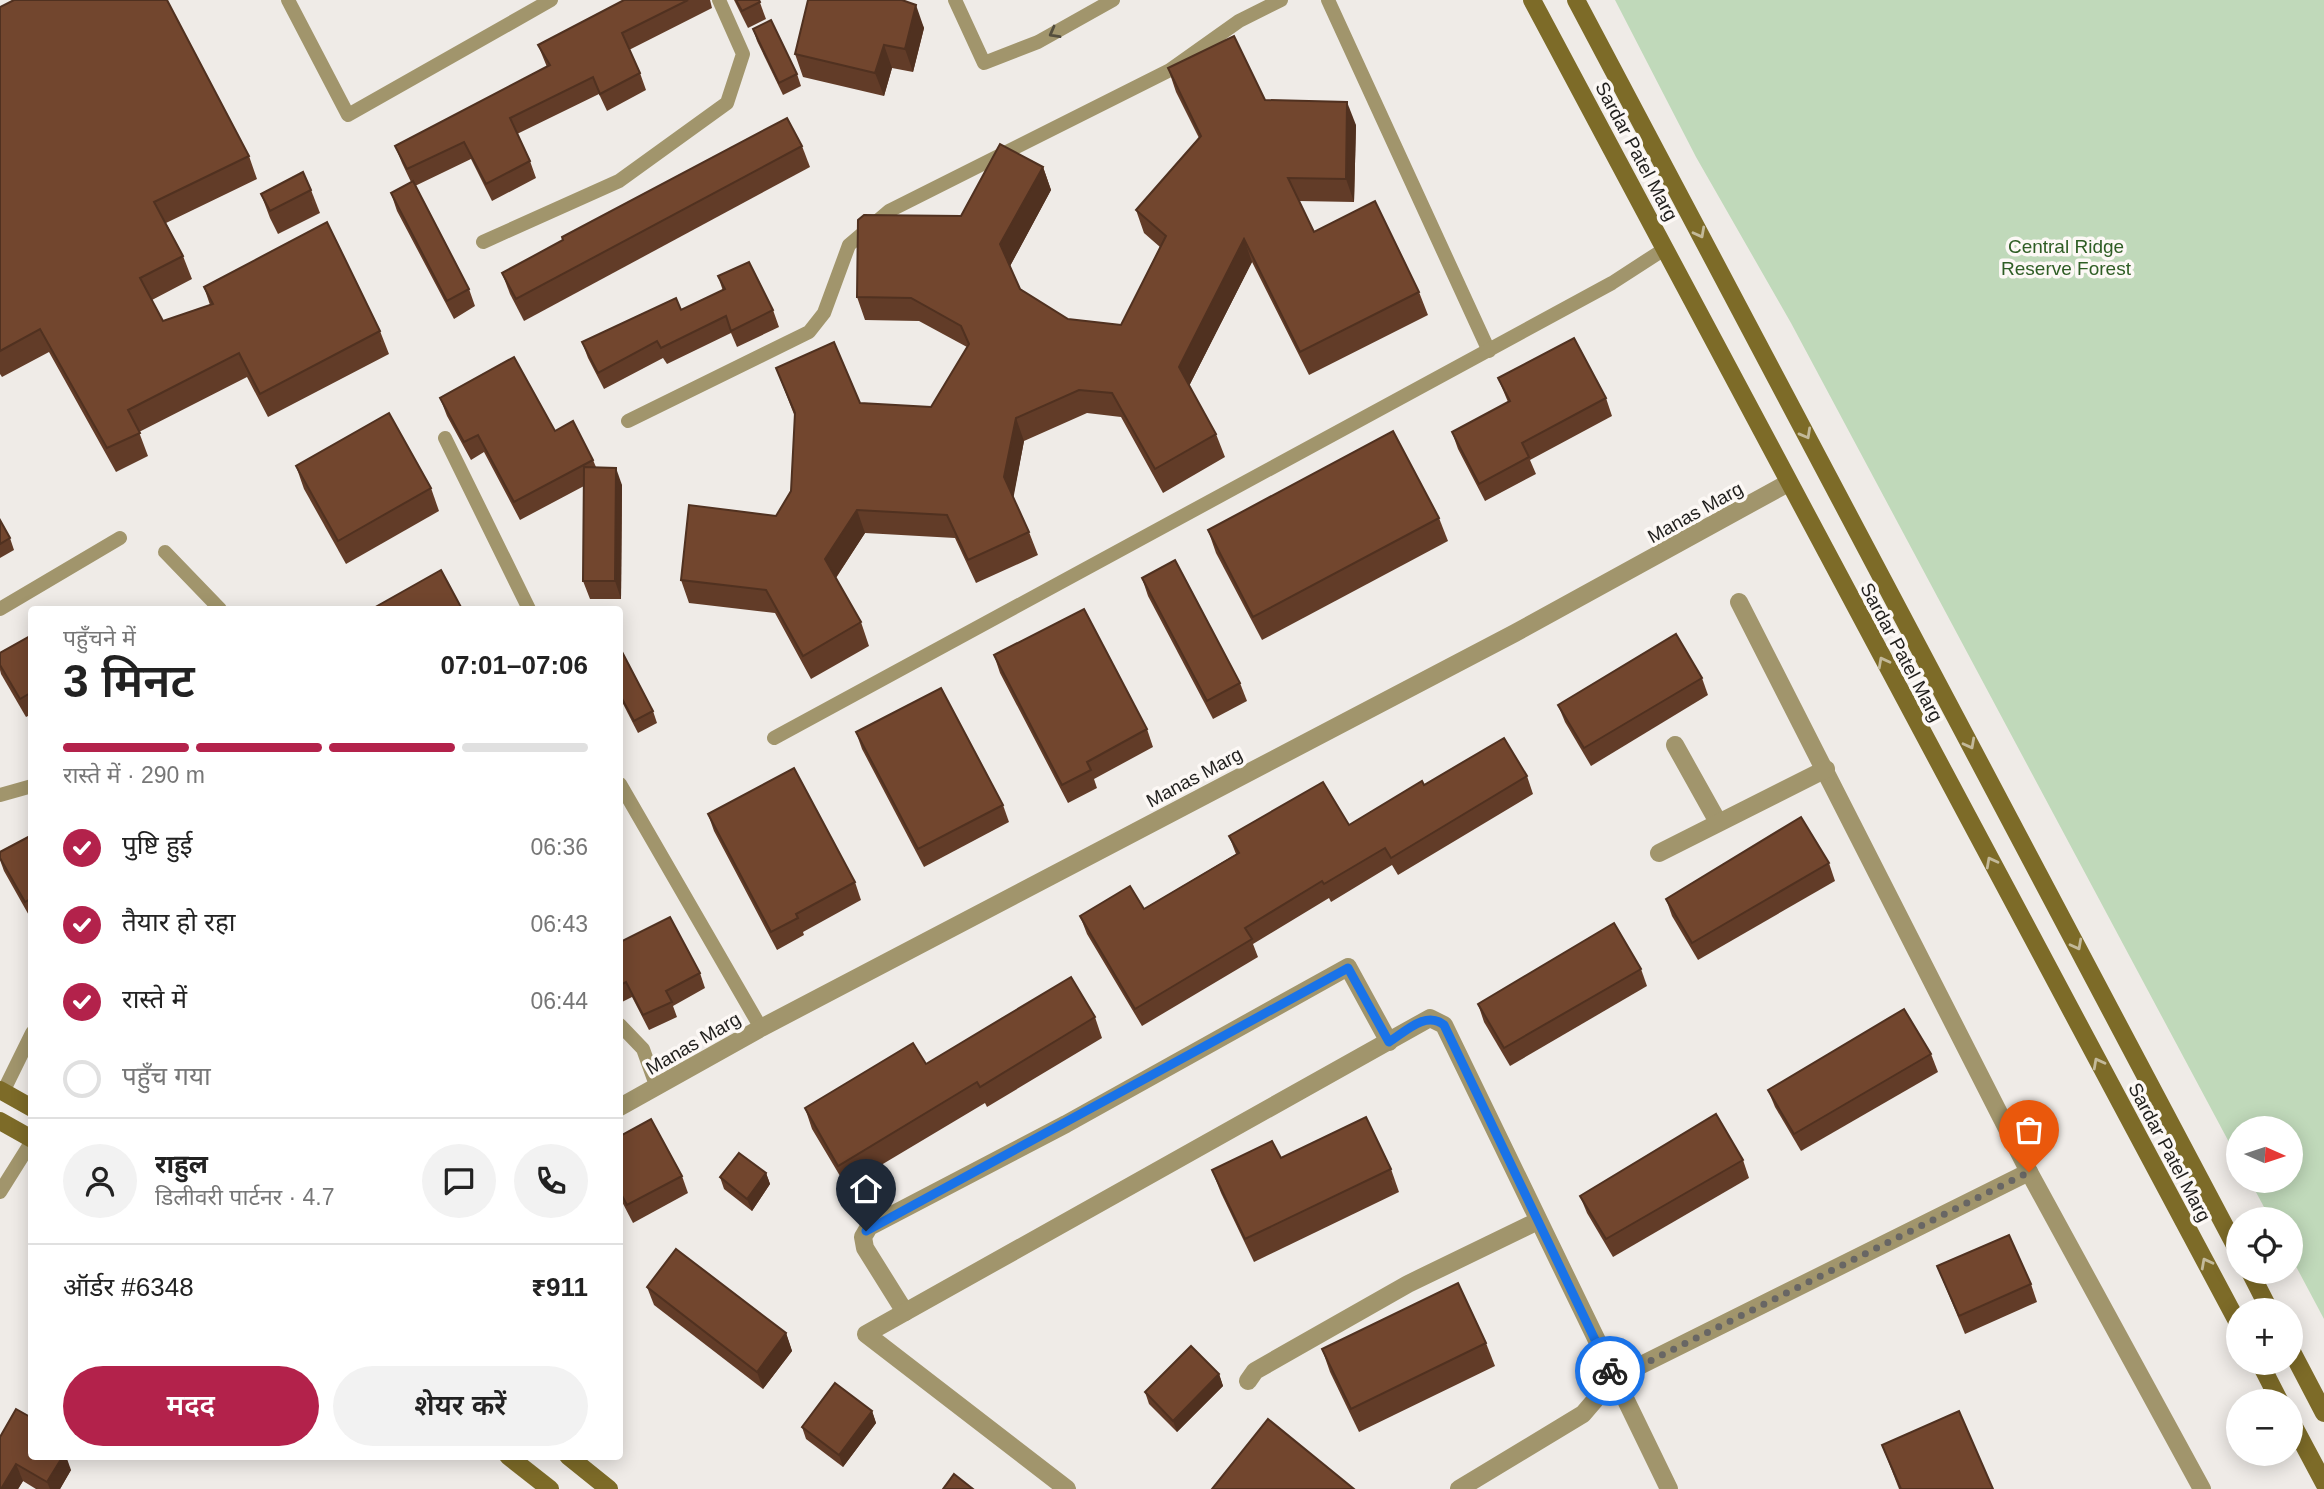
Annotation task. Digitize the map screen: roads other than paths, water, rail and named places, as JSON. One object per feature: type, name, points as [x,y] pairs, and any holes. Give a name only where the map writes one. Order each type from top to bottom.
[{"type":"main road","name":"Sardar Patel Marg","points":[[1532,0],[2226,1301]]},
{"type":"main road","name":"Sardar Patel Marg","points":[[1576,0],[2226,1228]]},
{"type":"main road","points":[[2,1091],[28,1106]]},
{"type":"main road","points":[[0,1121],[28,1138]]},
{"type":"main road","points":[[2303,1373],[2324,1413]]},
{"type":"main road","points":[[2303,1444],[2324,1483]]},
{"type":"main road","points":[[513,1460],[550,1489]]},
{"type":"main road","points":[[573,1460],[609,1489]]},
{"type":"street","name":"Manas Marg","points":[[623,1105],[761,1028],[1515,633],[1788,483]]},
{"type":"street","points":[[1738,601],[1826,769],[2029,1172],[2202,1489]]},
{"type":"street","points":[[1675,745],[1717,822]]},
{"type":"street","points":[[1659,853],[1826,769]]},
{"type":"street","points":[[905,1312],[864,1248],[863,1237],[869,1227],[1066,1124],[1348,968],[1389,1042]]},
{"type":"street","points":[[1067,1489],[866,1334],[1389,1042],[1422,1020],[1430,1018],[1444,1025],[1614,1379],[1670,1489]]},
{"type":"street","points":[[1459,1489],[1583,1414],[1614,1379],[2029,1172]]},
{"type":"street","points":[[1248,1381],[1255,1371],[1408,1284],[1538,1221]]},
{"type":"lane","points":[[288,0],[348,115],[551,0]]},
{"type":"lane","points":[[483,242],[619,181],[727,103],[743,54],[719,0]]},
{"type":"lane","points":[[955,0],[984,63],[1038,42],[1113,0]]},
{"type":"lane","points":[[628,421],[809,332],[824,313],[849,246],[889,211],[1170,70],[1239,21],[1281,0]]},
{"type":"lane","points":[[1328,0],[1489,351]]},
{"type":"lane","points":[[774,738],[1489,351],[1612,283],[1666,248]]},
{"type":"lane","points":[[444,438],[528,606]]},
{"type":"lane","points":[[0,609],[120,538]]},
{"type":"lane","points":[[165,552],[217,606]]},
{"type":"lane","points":[[0,795],[28,787]]},
{"type":"lane","points":[[623,789],[761,1028]]},
{"type":"lane","points":[[623,1028],[643,1049],[657,1088]]},
{"type":"lane","points":[[2,1091],[28,1041]]},
{"type":"lane","points":[[0,1192],[28,1146]]},
{"type":"park label","name":"Central Ridge Reserve Forest","points":[[2066,257]]}]
